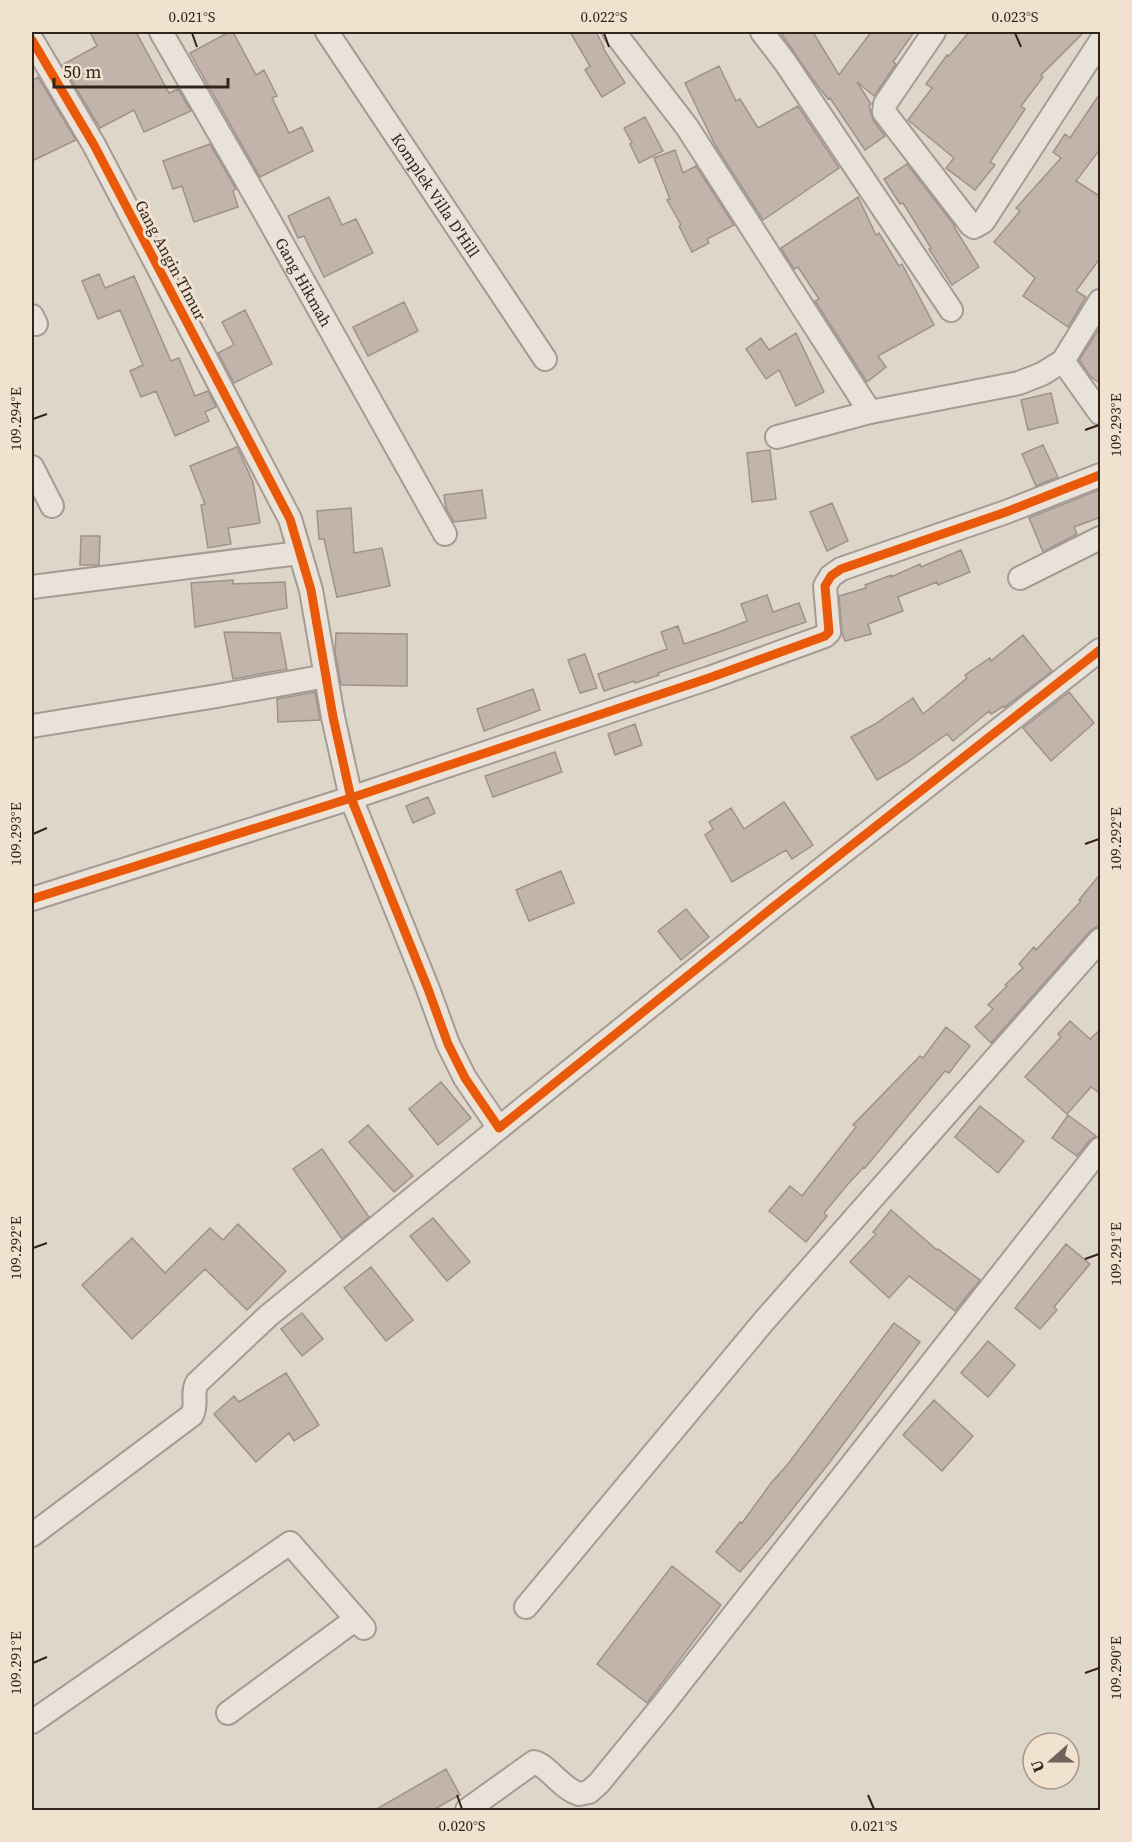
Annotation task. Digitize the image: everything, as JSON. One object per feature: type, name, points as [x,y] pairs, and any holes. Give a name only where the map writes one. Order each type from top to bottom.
[{"type":"street","name":"Gang Hikmah","points":[[161,32],[445,534]]},
{"type":"street","name":"Komplek Villa D'Hill","points":[[327,32],[545,359]]},
{"type":"street","points":[[614,32],[687,127],[870,412]]},
{"type":"street","points":[[762,32],[785,62],[951,310]]},
{"type":"street","points":[[934,32],[885,104],[884,112],[974,227],[983,222],[1101,42]]},
{"type":"street","name":"Gang Angin TImur","points":[[32,40],[94,145],[290,519],[310,590],[333,717],[351,798],[448,1044],[465,1078],[499,1128]]},
{"type":"street","points":[[777,437],[870,412],[1031,379],[1063,361],[1101,301]]},
{"type":"street","points":[[1063,361],[1101,413]]},
{"type":"street","points":[[32,467],[52,506]]},
{"type":"street","points":[[32,899],[351,798],[709,678],[825,636],[829,632],[825,586],[831,576],[841,568],[1006,512],[1101,475]]},
{"type":"street","points":[[1020,578],[1101,538]]},
{"type":"street","points":[[32,587],[299,553]]},
{"type":"street","points":[[32,1535],[192,1415],[195,1409],[194,1391],[197,1383],[268,1316],[772,908],[1101,650]]},
{"type":"street","points":[[32,726],[326,676]]},
{"type":"street","points":[[526,1607],[764,1321],[1101,940]]},
{"type":"street","points":[[467,1810],[527,1767],[540,1763],[562,1785],[579,1794],[589,1792],[599,1782],[662,1706],[1101,1149]]},
{"type":"street","points":[[32,1722],[290,1543],[360,1623],[228,1713]]},
{"type":"building","points":[[90,32],[136,32],[169,93],[178,89],[191,111],[144,132],[134,110],[100,128],[62,65],[97,46]]},
{"type":"building","points":[[233,32],[256,75],[264,70],[277,96],[272,98],[289,133],[302,127],[313,151],[260,177],[190,53]]},
{"type":"building","points":[[570,32],[596,32],[603,48],[625,83],[602,97],[585,70],[590,66]]},
{"type":"building","points":[[780,32],[813,32],[839,75],[871,32],[914,32],[893,62],[896,64],[874,96],[857,82],[871,104],[869,106],[873,120],[885,136],[865,150],[830,98],[828,99],[814,81]]},
{"type":"building","points":[[969,32],[1084,32],[1041,75],[1043,77],[1021,106],[1025,109],[990,162],[995,165],[975,190],[946,168],[954,158],[908,120],[932,88],[926,84],[947,55],[949,56]]},
{"type":"building","points":[[719,66],[736,101],[740,99],[758,128],[798,106],[839,168],[763,220],[715,145],[685,83]]},
{"type":"building","points":[[38,77],[76,140],[32,161],[32,81]]},
{"type":"building","points":[[1101,92],[1101,148],[1076,181],[1101,197],[1101,257],[1076,291],[1086,297],[1068,327],[1023,296],[1035,278],[994,242],[1020,211],[1016,208],[1061,158],[1053,152],[1065,134],[1070,138]]},
{"type":"building","points":[[645,117],[663,151],[639,163],[624,128]]},
{"type":"building","points":[[210,144],[236,189],[233,191],[238,207],[194,222],[182,186],[173,189],[163,161]]},
{"type":"building","points":[[675,150],[683,173],[696,166],[734,225],[707,239],[709,243],[692,252],[667,200],[670,199],[654,158]]},
{"type":"building","points":[[907,164],[955,226],[979,267],[952,285],[903,203],[900,204],[884,179]]},
{"type":"building","points":[[329,197],[342,225],[356,219],[373,253],[324,277],[304,236],[298,238],[288,216]]},
{"type":"building","points":[[858,197],[876,235],[879,233],[899,266],[902,264],[934,325],[878,356],[886,367],[867,382],[815,301],[819,299],[798,267],[794,269],[781,248]]},
{"type":"building","points":[[99,274],[105,288],[134,276],[171,361],[179,358],[195,396],[208,391],[216,407],[205,412],[209,421],[175,436],[156,391],[141,397],[130,371],[143,365],[120,310],[98,319],[82,281]]},
{"type":"building","points":[[404,302],[418,331],[368,356],[353,327]]},
{"type":"building","points":[[245,310],[272,364],[234,383],[218,353],[234,345],[222,322]]},
{"type":"building","points":[[1101,326],[1101,384],[1091,377],[1079,360]]},
{"type":"building","points":[[796,333],[824,392],[796,406],[779,370],[766,379],[746,349],[761,338],[769,350]]},
{"type":"building","points":[[1051,393],[1058,423],[1028,430],[1021,400]]},
{"type":"building","points":[[1043,445],[1058,477],[1036,486],[1022,454]]},
{"type":"building","points":[[237,447],[253,482],[260,523],[228,528],[231,544],[208,548],[201,505],[205,504],[190,466]]},
{"type":"building","points":[[770,450],[776,499],[752,502],[747,453]]},
{"type":"building","points":[[1101,489],[1101,517],[1074,527],[1077,534],[1043,552],[1029,518]]},
{"type":"building","points":[[482,490],[486,518],[454,522],[446,508],[444,495]]},
{"type":"building","points":[[832,503],[848,541],[827,551],[810,512]]},
{"type":"building","points":[[351,508],[354,553],[382,548],[390,586],[337,597],[324,539],[319,539],[317,511]]},
{"type":"building","points":[[81,536],[100,536],[99,565],[80,565]]},
{"type":"building","points":[[961,550],[970,572],[898,597],[903,611],[868,624],[871,634],[845,641],[842,633],[839,596],[866,588],[865,585],[891,575],[891,577],[920,564],[921,567]]},
{"type":"building","points":[[233,580],[233,584],[285,582],[287,608],[195,627],[191,583]]},
{"type":"building","points":[[767,595],[773,612],[799,603],[806,622],[658,673],[659,675],[604,691],[598,674],[667,649],[661,632],[678,626],[684,644],[719,632],[747,621],[741,604]]},
{"type":"building","points":[[224,632],[280,633],[287,669],[233,679]]},
{"type":"building","points":[[336,633],[407,634],[407,686],[341,685],[335,652]]},
{"type":"building","points":[[1023,635],[1052,671],[1005,707],[991,714],[989,711],[953,741],[947,734],[877,780],[851,737],[913,698],[923,714],[967,678],[965,675],[990,658],[991,661]]},
{"type":"building","points":[[585,654],[597,688],[580,693],[568,660]]},
{"type":"building","points":[[533,689],[540,710],[484,731],[477,709]]},
{"type":"building","points":[[315,692],[320,720],[278,722],[277,699]]},
{"type":"building","points":[[1069,692],[1094,723],[1051,761],[1023,728]]},
{"type":"building","points":[[635,724],[642,745],[615,755],[608,734]]},
{"type":"building","points":[[555,752],[562,772],[493,797],[485,776]]},
{"type":"building","points":[[428,797],[435,813],[413,823],[406,806]]},
{"type":"building","points":[[784,802],[813,845],[792,859],[786,850],[732,882],[705,835],[713,829],[709,822],[731,808],[744,829]]},
{"type":"building","points":[[561,871],[574,903],[529,921],[516,890]]},
{"type":"building","points":[[1101,873],[1101,924],[1090,931],[991,1043],[975,1027],[993,1009],[988,1005],[1023,968],[1019,964],[1034,947],[1036,950],[1081,901],[1079,900]]},
{"type":"building","points":[[686,909],[709,937],[681,960],[658,931]]},
{"type":"building","points":[[1070,1021],[1090,1039],[1101,1029],[1101,1094],[1091,1087],[1067,1114],[1025,1077],[1061,1037],[1058,1034]]},
{"type":"building","points":[[946,1027],[970,1046],[949,1073],[945,1071],[865,1168],[848,1184],[824,1213],[827,1216],[806,1242],[769,1211],[790,1186],[802,1196],[856,1127],[853,1125],[920,1056],[923,1058]]},
{"type":"building","points":[[441,1082],[471,1118],[438,1145],[409,1109]]},
{"type":"building","points":[[980,1106],[1024,1141],[998,1173],[955,1137]]},
{"type":"building","points":[[1068,1115],[1096,1136],[1077,1156],[1052,1138]]},
{"type":"building","points":[[368,1125],[413,1176],[394,1192],[349,1142]]},
{"type":"building","points":[[322,1149],[369,1217],[342,1239],[293,1169]]},
{"type":"building","points":[[891,1210],[937,1250],[980,1280],[955,1311],[909,1276],[889,1298],[850,1262],[876,1234],[873,1232]]},
{"type":"building","points":[[433,1218],[470,1262],[447,1281],[410,1236]]},
{"type":"building","points":[[238,1224],[286,1271],[247,1310],[205,1269],[132,1339],[82,1285],[132,1238],[165,1273],[210,1228],[223,1240]]},
{"type":"building","points":[[1066,1244],[1090,1264],[1054,1307],[1057,1310],[1040,1329],[1015,1308]]},
{"type":"building","points":[[371,1267],[413,1320],[386,1341],[344,1288]]},
{"type":"building","points":[[302,1313],[323,1339],[302,1356],[281,1329]]},
{"type":"building","points":[[894,1323],[920,1342],[829,1463],[740,1572],[716,1552],[788,1464]]},
{"type":"building","points":[[988,1341],[1015,1365],[988,1397],[961,1373]]},
{"type":"building","points":[[286,1373],[319,1425],[294,1441],[289,1433],[256,1462],[214,1414],[234,1396],[239,1402]]},
{"type":"building","points":[[934,1400],[973,1436],[942,1471],[903,1435]]},
{"type":"building","points":[[672,1566],[721,1605],[647,1703],[597,1664]]},
{"type":"building","points":[[446,1769],[460,1795],[433,1810],[375,1810]]},
{"type":"cycle path","points":[[32,40],[94,145],[290,519],[311,590],[333,717],[351,798],[448,1044],[465,1078],[499,1128],[772,908],[1100,650]]},
{"type":"cycle path","points":[[32,899],[351,798],[709,678],[825,636],[829,632],[825,586],[831,576],[841,569],[1006,512],[1100,475]]}]
